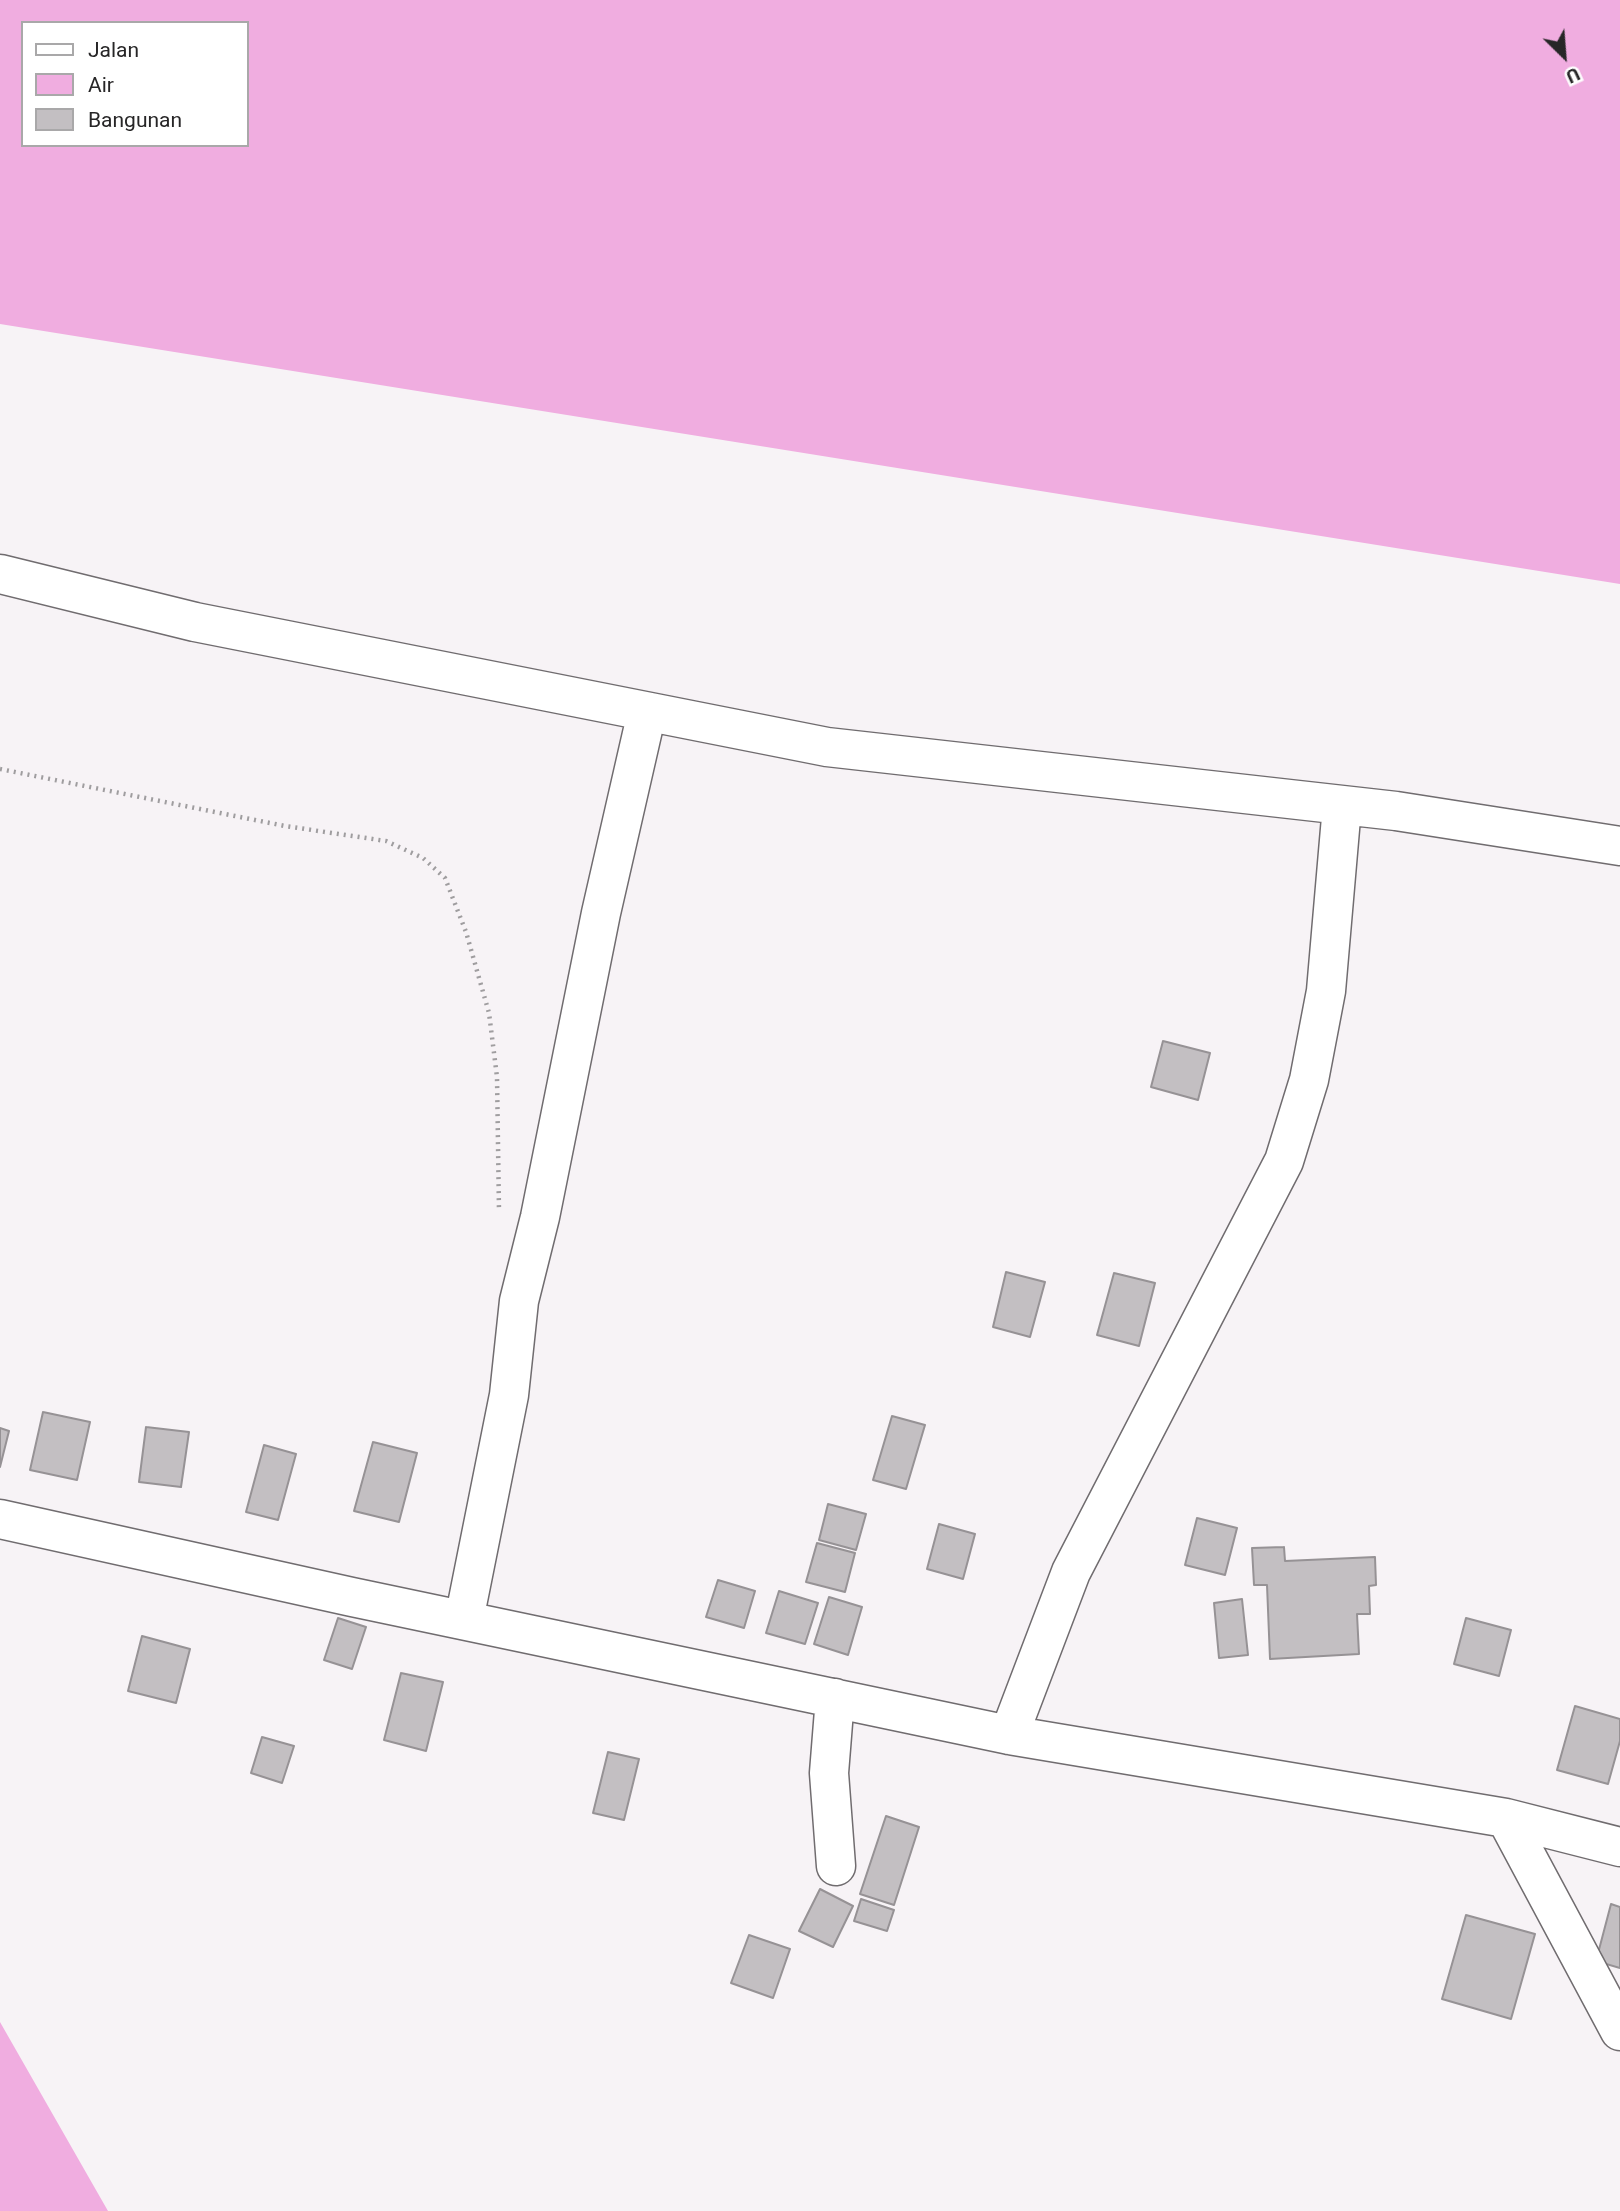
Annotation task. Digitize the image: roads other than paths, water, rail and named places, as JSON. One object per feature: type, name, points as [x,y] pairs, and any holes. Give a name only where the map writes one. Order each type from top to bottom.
[{"type":"street","points":[[0,574],[195,622],[827,747],[1396,811],[1620,846]]},
{"type":"street","points":[[464,1620],[509,1395],[519,1301],[601,913],[647,712]]},
{"type":"street","points":[[1009,1735],[1071,1572],[1284,1161],[1309,1080],[1326,991],[1342,806]]},
{"type":"street","points":[[0,1518],[464,1620],[1009,1735],[1506,1818],[1620,1847]]},
{"type":"street","points":[[835,1698],[829,1773],[836,1866]]},
{"type":"street","points":[[1506,1818],[1620,2031]]},
{"type":"water","points":[[0,0],[1620,0],[1620,584],[0,324]]},
{"type":"water","points":[[0,2022],[108,2211],[0,2211]]}]
